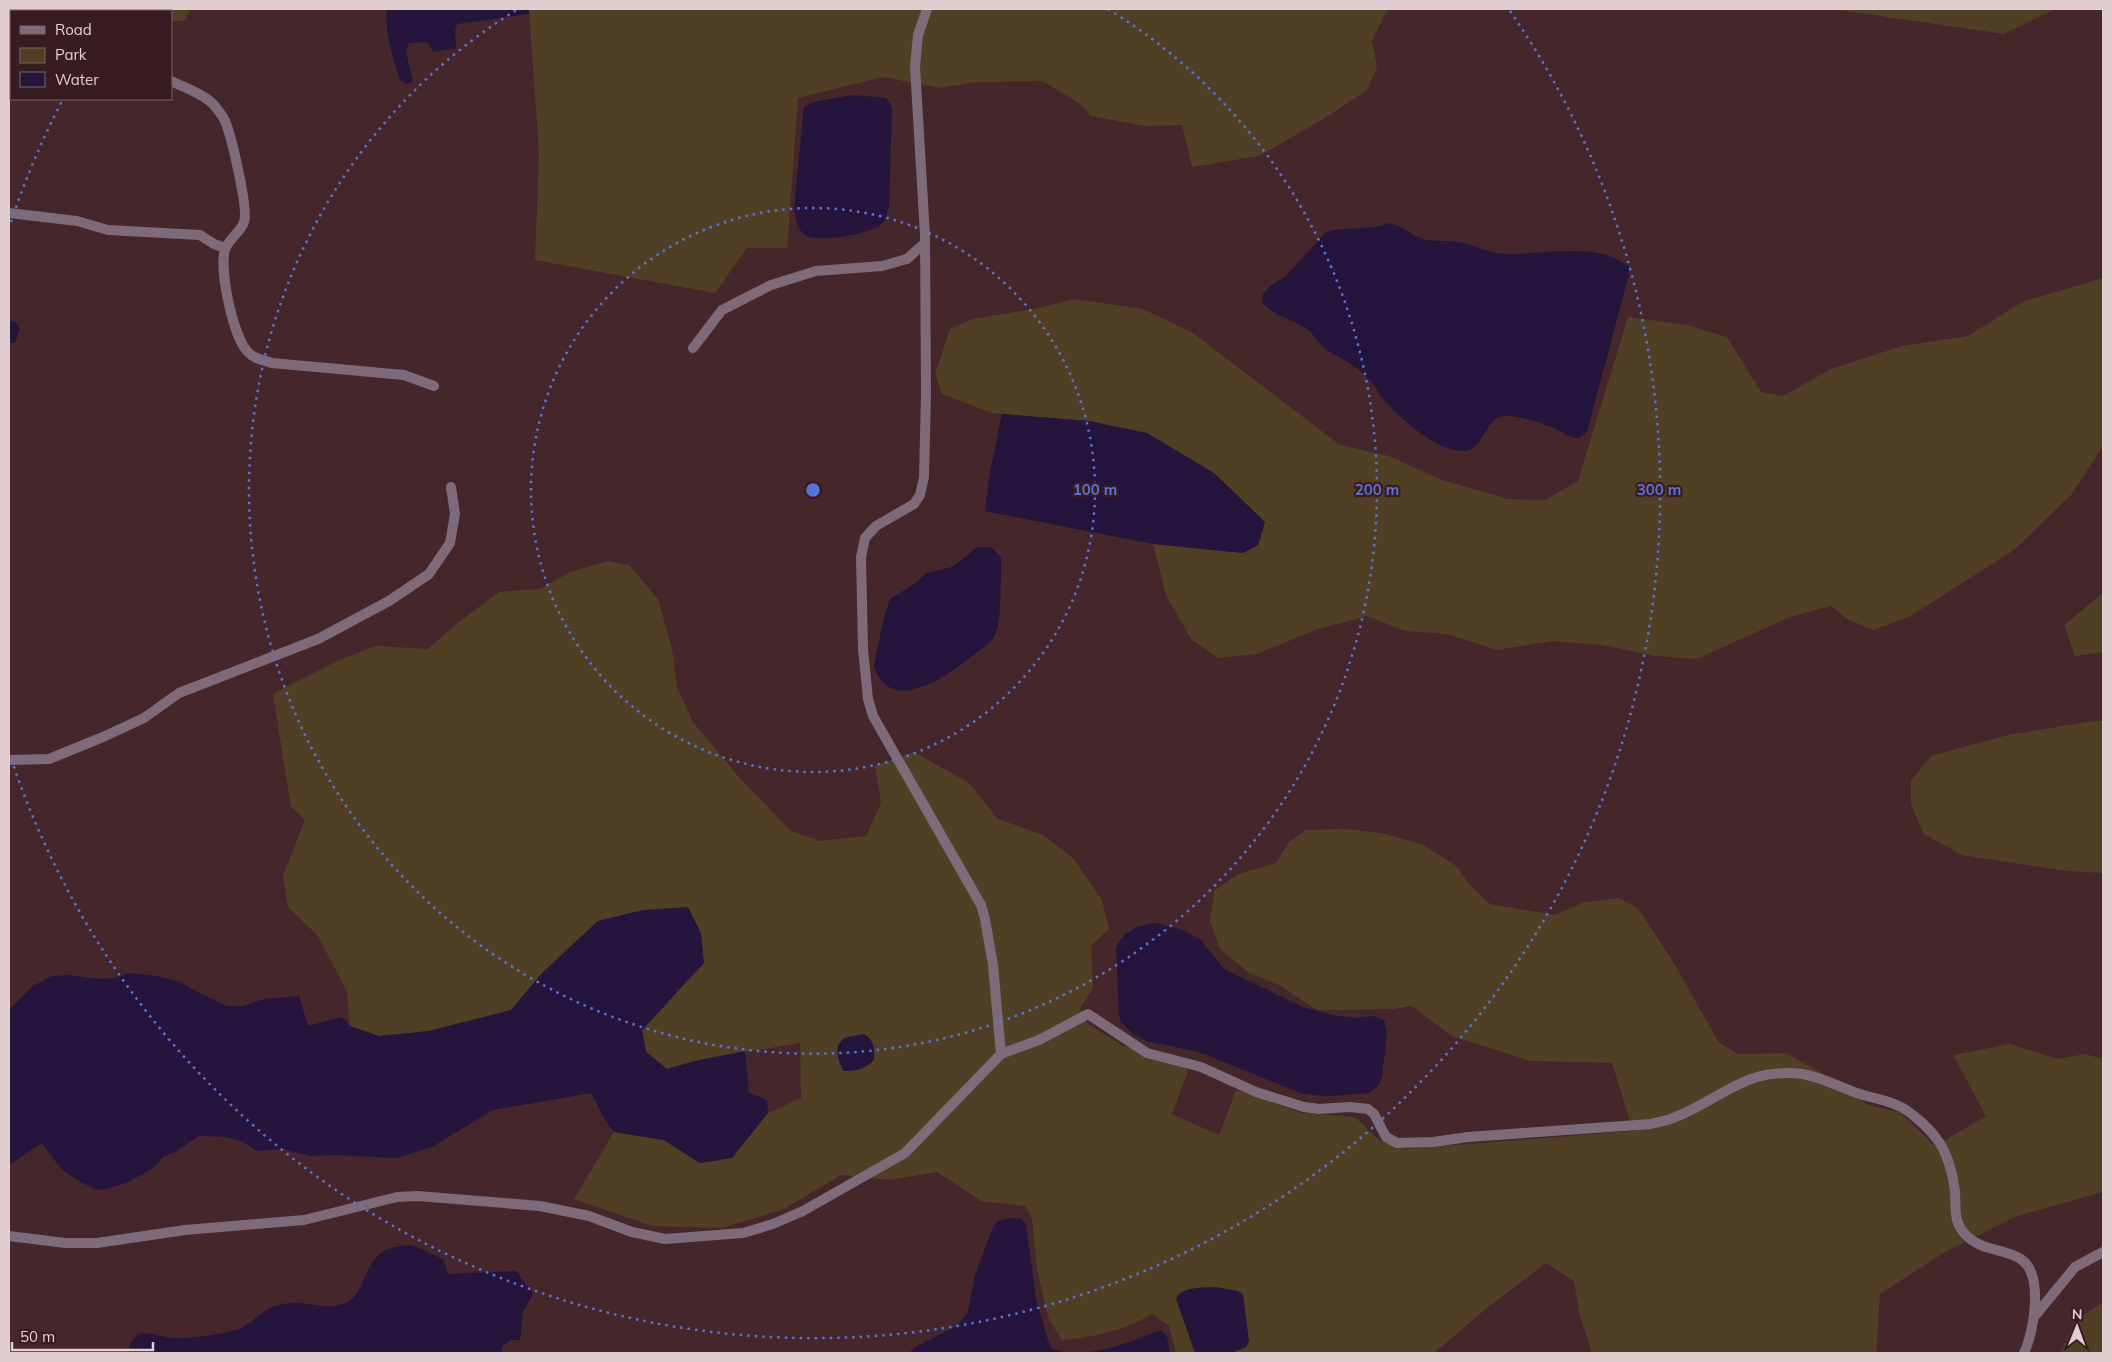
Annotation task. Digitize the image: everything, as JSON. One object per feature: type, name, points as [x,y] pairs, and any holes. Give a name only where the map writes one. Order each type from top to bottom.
[{"type":"street","points":[[926,9],[918,35],[915,67],[925,242],[926,394],[924,476],[920,495],[914,504],[876,526],[865,538],[862,557],[865,682],[873,716],[981,905],[986,919],[1001,1054]]},
{"type":"street","points":[[172,82],[213,104],[224,120],[232,141],[244,208],[244,222],[225,248],[223,259],[228,298],[237,333],[246,350],[253,357],[281,364],[367,370],[404,375],[434,386]]},
{"type":"street","points":[[9,213],[77,222],[108,230],[200,235],[214,244],[225,248]]},
{"type":"street","points":[[693,348],[722,310],[771,285],[816,271],[882,266],[907,259],[925,242]]},
{"type":"street","points":[[9,760],[49,759],[103,737],[144,718],[179,692],[318,639],[389,601],[429,574],[450,543],[455,514],[451,487]]},
{"type":"street","points":[[9,1236],[65,1243],[97,1243],[185,1230],[304,1220],[397,1197],[418,1196],[540,1206],[589,1216],[632,1232],[665,1239],[743,1234],[803,1211],[905,1153],[1001,1054],[1039,1040],[1088,1014],[1147,1053],[1201,1068],[1256,1092],[1304,1107],[1368,1109],[1374,1114],[1386,1137],[1398,1143],[1434,1142],[1468,1137],[1651,1124],[1672,1118],[1748,1079],[1770,1074],[1803,1074],[1900,1106],[1937,1138],[1949,1164],[1953,1179],[1957,1223],[1968,1237],[1980,1246],[2021,1259],[2029,1270],[2036,1301],[2030,1340],[2024,1353]]},
{"type":"street","points":[[2034,1317],[2075,1267],[2103,1252]]},
{"type":"green space","points":[[190,9],[185,21],[172,21],[172,10],[107,10]]},
{"type":"green space","points":[[529,9],[1388,9],[1372,40],[1377,67],[1367,90],[1325,118],[1259,156],[1192,167],[1182,125],[1145,126],[1091,116],[1079,103],[1042,81],[976,82],[940,88],[883,77],[798,98],[787,248],[747,248],[715,293],[535,260],[539,153]]},
{"type":"green space","points":[[1832,9],[2055,9],[2004,34]]},
{"type":"green space","points":[[2103,278],[2103,446],[2072,494],[2014,550],[1909,617],[1873,630],[1847,619],[1831,606],[1790,617],[1697,659],[1656,656],[1602,645],[1552,641],[1497,650],[1447,634],[1405,631],[1367,616],[1318,629],[1257,654],[1218,658],[1191,639],[1166,595],[1153,544],[1243,553],[1258,545],[1265,522],[1214,473],[1089,421],[992,413],[942,394],[935,374],[950,329],[972,319],[1034,309],[1075,299],[1143,309],[1193,333],[1340,445],[1389,456],[1442,480],[1508,499],[1545,500],[1578,481],[1628,317],[1687,325],[1727,337],[1761,392],[1783,396],[1831,369],[1902,346],[1968,336],[2022,302]]},
{"type":"green space","points":[[608,561],[629,565],[658,599],[672,648],[677,687],[693,722],[738,776],[791,831],[820,841],[866,836],[881,803],[875,766],[914,752],[969,783],[998,819],[1043,835],[1074,859],[1102,900],[1109,929],[1091,946],[1093,988],[1080,1008],[1087,1023],[1123,1046],[1173,1058],[1188,1071],[1172,1114],[1219,1135],[1236,1090],[1302,1113],[1355,1117],[1379,1140],[1404,1149],[1633,1131],[1612,1063],[1531,1061],[1452,1036],[1411,1006],[1394,1009],[1317,1010],[1279,985],[1249,973],[1220,949],[1210,921],[1214,891],[1238,874],[1276,863],[1289,842],[1306,830],[1345,829],[1381,833],[1422,844],[1455,865],[1470,885],[1490,904],[1555,915],[1582,903],[1619,898],[1638,908],[1674,963],[1719,1043],[1739,1054],[1786,1053],[1824,1074],[1868,1105],[1899,1112],[1935,1146],[1986,1116],[1953,1055],[2010,1044],[2058,1059],[2085,1054],[2103,1059],[2103,1192],[2017,1216],[1945,1252],[1880,1294],[1876,1353],[1592,1353],[1579,1313],[1574,1281],[1546,1263],[1487,1308],[1434,1353],[1176,1353],[1169,1326],[1152,1314],[1130,1325],[1108,1332],[1062,1340],[1049,1320],[1037,1270],[1032,1218],[1025,1206],[981,1201],[937,1172],[890,1180],[841,1175],[784,1209],[722,1228],[652,1226],[574,1199],[614,1132],[664,1140],[700,1163],[732,1158],[766,1114],[801,1098],[800,1043],[699,1060],[667,1069],[646,1052],[642,1030],[669,1002],[598,921],[543,973],[511,1010],[429,1031],[379,1036],[350,1026],[347,992],[318,936],[288,907],[283,876],[305,820],[291,807],[273,694],[341,659],[376,646],[428,649],[455,625],[499,592],[540,589],[570,572]]},
{"type":"green space","points":[[2103,593],[2103,652],[2075,656],[2064,625]]},
{"type":"green space","points":[[2103,721],[2103,873],[2067,871],[1962,855],[1924,834],[1911,805],[1911,780],[1931,756],[2008,735]]},
{"type":"green space","points":[[2103,1302],[2103,1353],[2063,1353],[2061,1351],[2077,1319]]},
{"type":"water","points":[[387,9],[529,9],[529,14],[457,24],[455,31],[456,48],[433,52],[428,42],[409,43],[406,52],[413,81],[407,84],[401,81],[392,54],[387,27]]},
{"type":"water","points":[[853,95],[886,98],[892,107],[889,206],[887,214],[885,220],[879,226],[864,232],[843,237],[813,238],[801,231],[794,209],[804,107],[813,102]]},
{"type":"water","points":[[1389,223],[1399,226],[1423,239],[1458,242],[1487,251],[1506,254],[1587,252],[1617,259],[1629,267],[1629,274],[1587,432],[1579,438],[1575,438],[1534,421],[1514,416],[1503,416],[1497,418],[1492,423],[1475,447],[1469,450],[1462,451],[1441,445],[1419,432],[1400,416],[1358,369],[1325,349],[1307,329],[1278,315],[1262,302],[1263,294],[1270,286],[1286,276],[1325,233],[1340,229],[1381,226]]},
{"type":"water","points":[[9,320],[15,322],[20,329],[15,343],[9,343]]},
{"type":"water","points":[[1002,414],[1089,421],[1147,433],[1214,473],[1265,522],[1258,545],[1243,553],[1153,544],[985,511],[989,478]]},
{"type":"water","points":[[978,547],[991,547],[1001,557],[1000,610],[994,637],[987,645],[961,665],[934,682],[920,688],[905,691],[893,689],[882,681],[874,666],[884,617],[890,599],[917,582],[927,573],[952,567]]},
{"type":"water","points":[[688,907],[701,933],[704,963],[642,1030],[646,1052],[667,1069],[699,1060],[745,1051],[749,1093],[767,1100],[768,1113],[732,1158],[700,1163],[664,1140],[614,1132],[605,1120],[591,1093],[493,1110],[432,1147],[396,1158],[334,1155],[312,1156],[282,1149],[257,1151],[243,1142],[227,1137],[199,1136],[175,1152],[163,1157],[152,1169],[126,1183],[103,1190],[95,1189],[79,1181],[61,1169],[42,1143],[9,1165],[9,1010],[33,986],[52,976],[69,975],[99,979],[114,978],[129,973],[158,976],[180,982],[227,1006],[243,1006],[264,999],[299,996],[308,1026],[342,1017],[350,1026],[379,1036],[429,1031],[511,1010],[542,973],[598,921],[643,910]]},
{"type":"water","points":[[1155,923],[1183,930],[1200,939],[1224,969],[1303,1007],[1332,1015],[1355,1018],[1373,1016],[1384,1020],[1387,1032],[1382,1077],[1378,1086],[1369,1093],[1328,1096],[1303,1094],[1199,1052],[1146,1041],[1134,1035],[1121,1022],[1119,1016],[1116,948],[1127,933],[1143,925]]},
{"type":"water","points":[[863,1034],[872,1042],[874,1060],[860,1069],[844,1071],[838,1058],[838,1045],[844,1038]]},
{"type":"water","points":[[1009,1218],[1021,1219],[1026,1224],[1036,1299],[1048,1340],[1052,1349],[1074,1353],[909,1353],[917,1346],[957,1326],[968,1312],[975,1275],[993,1227],[998,1221]]},
{"type":"water","points":[[412,1245],[443,1259],[448,1274],[516,1271],[533,1294],[523,1312],[520,1340],[511,1340],[502,1346],[502,1353],[128,1353],[132,1341],[142,1333],[178,1338],[208,1336],[243,1327],[268,1309],[281,1304],[297,1303],[335,1306],[342,1304],[349,1301],[355,1295],[371,1265],[380,1254],[393,1248]]},
{"type":"water","points":[[1216,1287],[1238,1291],[1243,1295],[1249,1341],[1246,1347],[1232,1353],[1195,1353],[1176,1299],[1188,1290]]},
{"type":"water","points":[[1162,1331],[1167,1336],[1170,1353],[1085,1353],[1119,1345],[1153,1332]]}]
